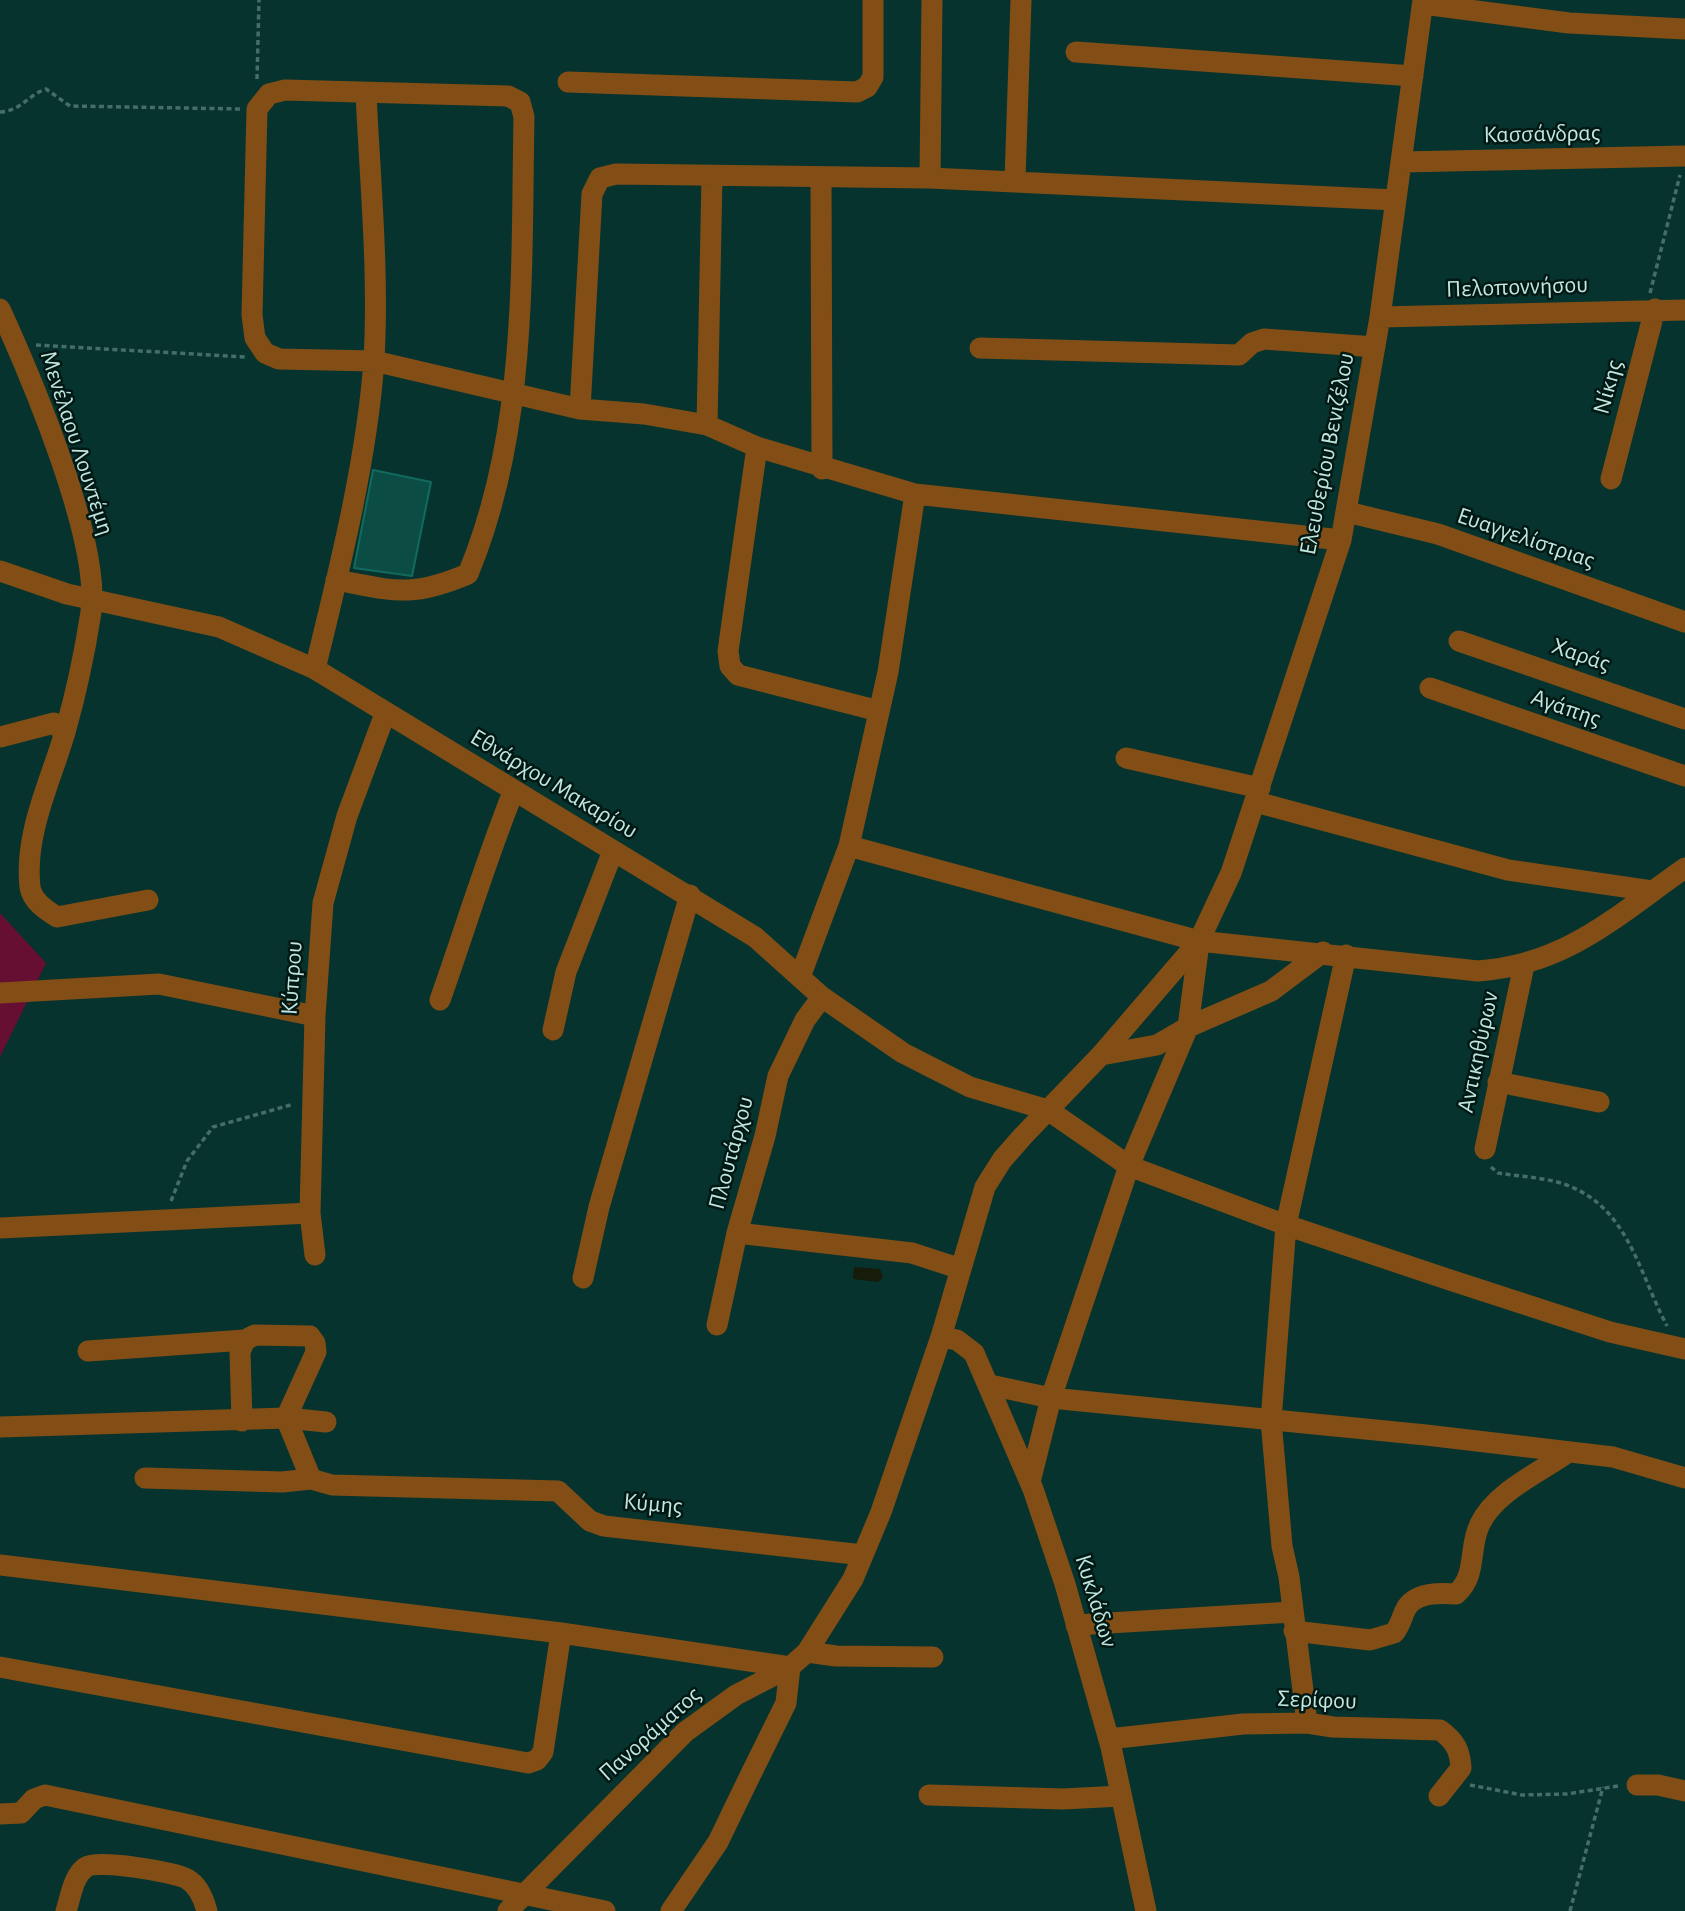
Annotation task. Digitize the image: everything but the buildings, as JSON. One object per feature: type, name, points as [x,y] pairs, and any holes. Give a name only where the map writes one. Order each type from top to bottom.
[{"type":"street","points":[[568,82],[857,92],[867,87],[873,77],[873,0]]},
{"type":"street","points":[[929,178],[932,0]]},
{"type":"street","points":[[1015,180],[1021,0]]},
{"type":"street","points":[[1423,2],[1569,23],[1685,29]]},
{"type":"street","name":"Ελευθερίου Βενιζέλου","points":[[1199,941],[1231,873],[1341,540],[1380,317],[1423,2]]},
{"type":"street","points":[[1076,52],[1413,76]]},
{"type":"street","points":[[336,580],[406,593],[439,586],[468,573],[488,525],[513,395],[520,304],[524,117],[520,102],[508,96],[285,90],[269,94],[257,109],[252,315],[255,338],[265,353],[279,359],[374,361],[513,395],[580,409],[644,414],[707,425],[757,447],[822,469],[915,494],[1341,540]]},
{"type":"street","points":[[315,669],[336,580],[363,441],[374,361],[366,93]]},
{"type":"street","name":"Κασσάνδρας","points":[[1401,162],[1685,156]]},
{"type":"street","points":[[580,409],[592,194],[600,178],[616,174],[1015,180],[1395,200]]},
{"type":"street","points":[[707,425],[712,177]]},
{"type":"street","points":[[821,177],[822,469]]},
{"type":"street","name":"Μενέλαου Λουντέμη","points":[[0,309],[70,493],[91,571],[92,597],[65,733],[50,771],[38,819],[30,890],[43,908],[57,917],[148,900]]},
{"type":"street","name":"Νίκης","points":[[1611,479],[1651,309]]},
{"type":"street","name":"Πελοποννήσου","points":[[1380,317],[1685,310]]},
{"type":"street","points":[[980,348],[1239,355],[1252,343],[1265,339],[1375,347]]},
{"type":"street","points":[[757,447],[728,651],[730,666],[738,676],[879,711]]},
{"type":"street","points":[[800,976],[849,846],[879,711],[915,494]]},
{"type":"street","name":"Ευαγγελίστριας","points":[[1347,512],[1438,534],[1685,622]]},
{"type":"street","name":"Εθνάρχου Μακαρίου","points":[[0,571],[67,594],[92,597],[219,627],[315,669],[384,714],[690,895],[755,937],[821,997],[903,1053],[970,1087],[1048,1110],[1129,1166],[1286,1225],[1610,1332],[1681,1348]]},
{"type":"street","name":"Χαράς","points":[[1459,641],[1685,719]]},
{"type":"street","name":"Αγάπης","points":[[1430,688],[1685,776]]},
{"type":"street","name":"Κύπρου","points":[[315,1255],[310,1213],[315,1016],[323,902],[347,816],[384,714]]},
{"type":"street","points":[[0,737],[54,723],[65,733]]},
{"type":"street","points":[[1126,758],[1508,870],[1652,891]]},
{"type":"street","points":[[440,1000],[474,905],[485,861],[514,790]]},
{"type":"street","points":[[849,846],[1199,941],[1323,952],[1478,971],[1524,965],[1562,952],[1685,868]]},
{"type":"street","points":[[554,1030],[566,972],[613,851]]},
{"type":"street","points":[[583,1278],[599,1207],[690,895]]},
{"type":"street","points":[[1030,1482],[1051,1398],[1129,1166],[1188,1027],[1199,941]]},
{"type":"street","name":"Πανοράματος","points":[[508,1911],[685,1732],[736,1695],[790,1667],[807,1652],[853,1578],[881,1513],[941,1337],[985,1187],[1002,1160],[1101,1055],[1199,941]]},
{"type":"street","points":[[1101,1055],[1157,1045],[1188,1027],[1271,991],[1323,952]]},
{"type":"street","points":[[1307,1723],[1289,1577],[1282,1546],[1271,1420],[1286,1225],[1346,955]]},
{"type":"street","name":"Αντικηθύρων","points":[[1485,1149],[1524,965]]},
{"type":"street","points":[[0,993],[159,984],[315,1016]]},
{"type":"street","name":"Πλουτάρχου","points":[[821,997],[805,1020],[778,1076],[765,1136],[737,1233],[912,1253],[961,1269]]},
{"type":"street","points":[[1498,1082],[1600,1102]]},
{"type":"street","points":[[0,1227],[310,1213]]},
{"type":"street","points":[[717,1325],[737,1233]]},
{"type":"street","points":[[88,1351],[245,1340],[255,1335],[310,1336],[315,1343],[316,1352],[286,1418],[311,1479]]},
{"type":"street","name":"Κυκλάδων","points":[[941,1337],[966,1345],[980,1363],[1030,1482],[1109,1739],[1146,1911]]},
{"type":"street","points":[[242,1421],[240,1352],[245,1340]]},
{"type":"street","points":[[990,1385],[1051,1398],[1613,1457],[1685,1478]]},
{"type":"street","points":[[0,1427],[286,1418],[326,1422]]},
{"type":"street","points":[[1076,1625],[1293,1621],[1370,1640],[1394,1633],[1408,1606],[1420,1597],[1435,1593],[1456,1594],[1466,1585],[1479,1525],[1493,1503],[1567,1453]]},
{"type":"street","name":"Κύμης","points":[[145,1478],[282,1482],[311,1479],[332,1485],[558,1491],[590,1521],[604,1526],[863,1555]]},
{"type":"street","points":[[0,1565],[561,1633],[790,1667],[786,1703],[718,1842],[671,1911]]},
{"type":"street","points":[[0,1667],[528,1763],[537,1760],[543,1752],[561,1633]]},
{"type":"street","points":[[807,1652],[836,1656],[933,1657]]},
{"type":"street","name":"Σερίφου","points":[[1109,1739],[1243,1724],[1307,1723],[1333,1727],[1440,1730],[1453,1740],[1460,1753],[1461,1768],[1455,1780]]},
{"type":"street","points":[[1439,1796],[1455,1780]]},
{"type":"street","points":[[1637,1785],[1658,1785],[1685,1791]]},
{"type":"street","points":[[0,1814],[21,1813],[34,1799],[45,1795],[605,1911]]},
{"type":"street","points":[[929,1796],[1063,1799],[1122,1796]]},
{"type":"street","points":[[66,1911],[77,1874],[88,1864],[106,1862],[188,1879],[202,1895],[207,1911]]},
{"type":"path","points":[[0,112],[22,106],[35,93],[46,89],[70,106],[257,109],[259,0]]},
{"type":"path","points":[[1651,309],[1685,156]]},
{"type":"path","points":[[9,338],[246,357],[265,353]]},
{"type":"path","points":[[169,1220],[171,1200],[187,1161],[213,1127],[303,1101],[315,1095]]},
{"type":"path","points":[[1485,1149],[1486,1163],[1498,1173],[1557,1182],[1592,1197],[1615,1219],[1681,1348]]},
{"type":"path","points":[[1455,1780],[1482,1790],[1522,1795],[1567,1794],[1602,1787],[1637,1785]]},
{"type":"path","points":[[1570,1911],[1602,1787]]},
{"type":"shaded area","points":[[0,913],[46,963],[0,1057]]},
{"type":"shaded area","points":[[854,1267],[880,1269],[883,1277],[878,1282],[853,1279]]}]
